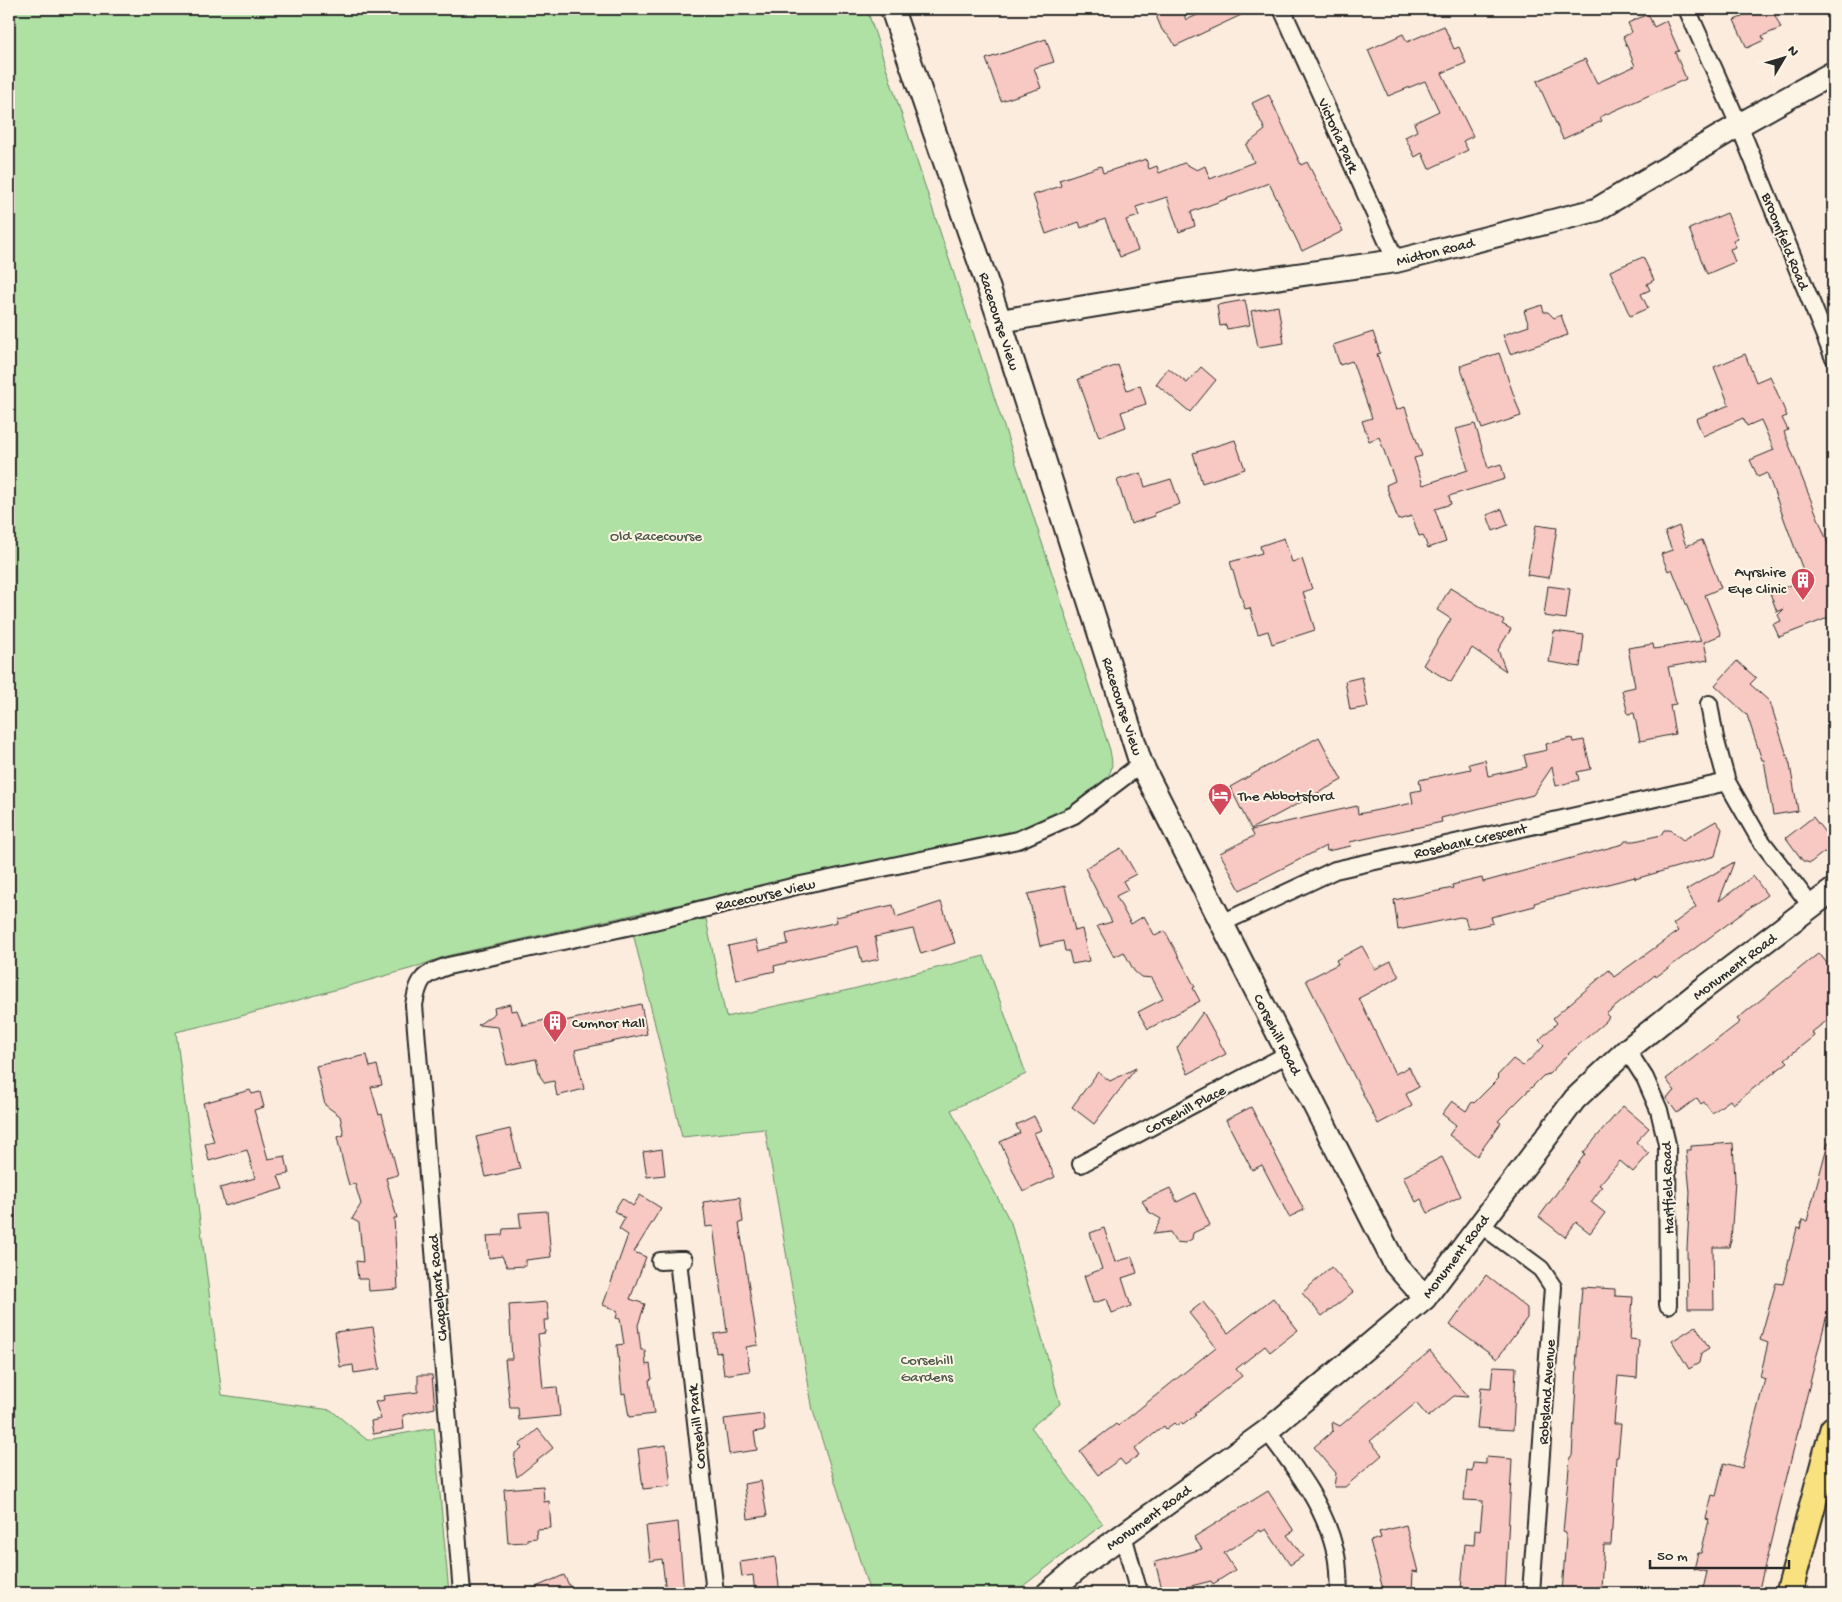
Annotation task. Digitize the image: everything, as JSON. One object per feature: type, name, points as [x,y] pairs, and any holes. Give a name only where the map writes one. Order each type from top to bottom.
[{"type":"main road","points":[[1789,1593],[1833,1429]]},
{"type":"street","name":"Racecourse View","points":[[418,983],[429,974],[448,966],[654,921],[796,886],[1018,840],[1074,815],[1141,764],[1000,321],[892,9]]},
{"type":"street","name":"Victoria Park","points":[[1282,9],[1396,262]]},
{"type":"street","name":"Broomfield Road","points":[[1687,9],[1739,125],[1833,356]]},
{"type":"street","name":"Midton Road","points":[[1000,321],[1182,291],[1396,262],[1596,210],[1739,125],[1833,73]]},
{"type":"street","points":[[1709,704],[1714,738],[1727,782],[1759,838],[1812,908]]},
{"type":"street","name":"Corsehill Road","points":[[1141,764],[1396,1264],[1425,1298]]},
{"type":"street","name":"Rosebank Crescent","points":[[1222,924],[1335,870],[1727,782]]},
{"type":"street","name":"Monument Road","points":[[1048,1593],[1123,1535],[1267,1431],[1425,1298],[1575,1099],[1627,1050],[1704,988],[1812,908],[1833,890]]},
{"type":"street","name":"Chapelpark Road","points":[[418,983],[414,1005],[462,1593]]},
{"type":"street","name":"Hartfield Road","points":[[1627,1050],[1645,1078],[1659,1110],[1667,1144],[1668,1305]]},
{"type":"street","name":"Corsehill Place","points":[[1081,1164],[1288,1054]]},
{"type":"street","name":"Robsland Avenue","points":[[1480,1224],[1540,1269],[1552,1287],[1530,1593]]},
{"type":"street","name":"Corsehill Park","points":[[660,1261],[681,1260],[715,1593]]},
{"type":"street","points":[[1267,1431],[1303,1478],[1325,1517],[1336,1552],[1339,1593]]},
{"type":"street","points":[[1123,1535],[1139,1593]]},
{"type":"green space","name":"Old Racecourse","points":[[9,9],[867,9],[1110,750],[1111,770],[1105,781],[1096,790],[1071,808],[1017,830],[446,956],[413,968],[227,1020],[176,1032],[222,1395],[331,1410],[367,1440],[434,1428],[449,1593],[9,1593]]},
{"type":"green space","name":"Corsehill Gardens","points":[[706,919],[726,1017],[853,989],[984,956],[1026,1074],[951,1110],[1011,1223],[1060,1404],[1031,1427],[1103,1524],[1014,1593],[870,1593],[813,1411],[765,1129],[682,1137],[633,933]]},
{"type":"building","points":[[1159,9],[1182,9],[1186,20],[1211,9],[1254,9],[1175,46],[1171,38],[1162,30],[1157,18]]},
{"type":"building","points":[[1739,9],[1772,9],[1781,28],[1762,36],[1764,40],[1747,48],[1734,20],[1742,17]]},
{"type":"building","points":[[1648,14],[1654,27],[1666,21],[1679,51],[1675,52],[1686,79],[1600,117],[1602,121],[1563,139],[1537,81],[1585,59],[1597,83],[1635,66],[1623,37],[1632,32],[1628,23]]},
{"type":"building","points":[[1444,26],[1454,49],[1459,47],[1466,63],[1442,73],[1473,136],[1463,141],[1468,150],[1429,169],[1422,153],[1415,157],[1405,137],[1417,131],[1414,123],[1439,111],[1425,81],[1388,96],[1368,50],[1403,34],[1407,42]]},
{"type":"building","points":[[1046,39],[1054,62],[1034,68],[1041,88],[1001,101],[986,59]]},
{"type":"building","points":[[1269,95],[1301,165],[1307,162],[1343,231],[1302,251],[1269,183],[1191,212],[1195,226],[1179,232],[1167,197],[1136,207],[1139,216],[1126,220],[1138,250],[1120,257],[1105,219],[1081,228],[1079,222],[1046,234],[1033,195],[1061,186],[1059,180],[1101,166],[1103,173],[1146,159],[1149,169],[1157,166],[1159,173],[1184,163],[1197,170],[1205,166],[1210,179],[1254,162],[1246,145],[1265,130],[1252,103]]},
{"type":"building","points":[[1727,213],[1738,239],[1733,241],[1736,247],[1730,249],[1735,262],[1707,274],[1689,229]]},
{"type":"building","points":[[1643,257],[1654,280],[1647,284],[1650,290],[1641,294],[1648,308],[1630,316],[1610,271]]},
{"type":"building","points":[[1245,300],[1250,325],[1227,329],[1226,325],[1220,326],[1217,305]]},
{"type":"building","points":[[1542,305],[1544,312],[1548,312],[1554,318],[1561,315],[1568,335],[1510,354],[1503,335],[1529,326],[1524,311]]},
{"type":"building","points":[[1278,306],[1284,343],[1258,347],[1251,311]]},
{"type":"building","points":[[1373,332],[1380,353],[1377,354],[1396,410],[1405,407],[1422,456],[1414,458],[1423,485],[1468,470],[1456,429],[1475,424],[1488,468],[1501,464],[1505,479],[1449,496],[1451,504],[1435,509],[1446,542],[1428,548],[1423,535],[1419,536],[1412,516],[1398,520],[1386,485],[1395,481],[1379,437],[1369,441],[1362,421],[1372,418],[1352,361],[1340,365],[1333,345]]},
{"type":"building","points":[[1499,353],[1521,416],[1482,429],[1460,366]]},
{"type":"building","points":[[1745,354],[1756,382],[1770,376],[1787,416],[1782,418],[1788,430],[1784,432],[1833,556],[1833,616],[1779,637],[1773,624],[1781,621],[1778,615],[1784,609],[1777,612],[1770,593],[1796,583],[1793,574],[1803,570],[1767,473],[1758,477],[1750,460],[1774,450],[1761,420],[1747,426],[1743,418],[1703,436],[1696,419],[1729,405],[1714,367]]},
{"type":"building","points":[[1118,365],[1127,390],[1140,385],[1146,404],[1121,412],[1126,427],[1099,437],[1078,379]]},
{"type":"building","points":[[1201,367],[1216,380],[1190,412],[1156,384],[1168,368],[1187,383]]},
{"type":"building","points":[[1235,440],[1245,469],[1202,483],[1193,453]]},
{"type":"building","points":[[1141,473],[1145,487],[1171,479],[1180,504],[1154,513],[1155,516],[1131,524],[1117,480]]},
{"type":"building","points":[[1502,509],[1508,525],[1493,531],[1487,515]]},
{"type":"building","points":[[1536,525],[1557,528],[1549,578],[1527,575]]},
{"type":"building","points":[[1679,526],[1686,546],[1702,540],[1721,588],[1705,595],[1721,635],[1704,642],[1708,660],[1668,667],[1676,704],[1670,705],[1675,734],[1640,741],[1634,713],[1628,714],[1622,690],[1635,687],[1628,648],[1653,644],[1654,649],[1701,641],[1672,569],[1668,571],[1661,554],[1672,550],[1665,532]]},
{"type":"building","points":[[1284,538],[1292,562],[1302,559],[1312,589],[1303,592],[1315,630],[1272,644],[1268,631],[1258,634],[1250,608],[1245,609],[1230,562],[1262,553],[1260,546]]},
{"type":"building","points":[[1548,586],[1570,589],[1566,619],[1544,616]]},
{"type":"building","points":[[1450,588],[1504,621],[1502,624],[1511,629],[1498,650],[1506,671],[1472,648],[1451,682],[1423,665],[1451,619],[1437,610]]},
{"type":"building","points":[[1554,631],[1584,635],[1580,667],[1549,662]]},
{"type":"building","points":[[1737,661],[1756,678],[1750,684],[1770,702],[1790,765],[1798,811],[1773,815],[1764,760],[1762,760],[1747,715],[1715,685]]},
{"type":"building","points":[[1362,677],[1368,707],[1350,710],[1345,681]]},
{"type":"building","points":[[1319,737],[1342,780],[1251,829],[1230,787]]},
{"type":"building","points":[[1572,738],[1573,742],[1584,740],[1591,769],[1577,772],[1579,780],[1556,786],[1552,767],[1533,795],[1441,818],[1442,822],[1350,842],[1351,846],[1327,851],[1326,846],[1240,890],[1220,853],[1254,836],[1251,830],[1357,806],[1358,814],[1413,803],[1411,792],[1421,790],[1419,780],[1471,769],[1469,764],[1485,760],[1488,776],[1527,767],[1524,755],[1547,750],[1546,744]]},
{"type":"building","points":[[1813,817],[1833,843],[1830,844],[1832,854],[1824,852],[1810,863],[1803,861],[1786,838]]},
{"type":"building","points":[[1716,821],[1722,829],[1715,856],[1635,879],[1635,877],[1534,903],[1535,906],[1491,917],[1493,923],[1468,929],[1465,918],[1460,917],[1398,930],[1394,900],[1453,888],[1452,885],[1482,878],[1483,882],[1623,844],[1625,841],[1635,841],[1661,835],[1664,830],[1670,830],[1683,840]]},
{"type":"building","points":[[1121,848],[1136,874],[1123,881],[1128,890],[1116,896],[1131,924],[1144,916],[1155,936],[1165,931],[1195,987],[1193,988],[1200,1001],[1148,1029],[1138,1012],[1163,999],[1152,978],[1141,977],[1134,971],[1124,952],[1114,957],[1097,926],[1112,922],[1085,868]]},
{"type":"building","points":[[1734,862],[1719,901],[1753,876],[1767,895],[1656,977],[1655,975],[1606,1014],[1609,1017],[1606,1021],[1568,1054],[1549,1074],[1543,1076],[1498,1121],[1501,1123],[1477,1156],[1449,1135],[1456,1125],[1442,1114],[1452,1101],[1466,1111],[1472,1102],[1474,1103],[1499,1078],[1497,1076],[1513,1059],[1523,1066],[1544,1046],[1539,1040],[1557,1023],[1553,1018],[1609,970],[1614,977],[1678,931],[1673,924],[1696,907],[1686,890]]},
{"type":"building","points":[[1065,886],[1075,931],[1082,929],[1089,961],[1072,964],[1069,951],[1065,951],[1063,941],[1040,946],[1028,894]]},
{"type":"building","points":[[941,902],[955,943],[921,954],[913,929],[875,937],[879,959],[862,963],[858,946],[774,966],[775,971],[736,980],[728,946],[756,940],[759,951],[788,944],[786,934],[837,922],[836,917],[893,905],[896,917]]},
{"type":"building","points":[[1362,946],[1375,969],[1391,961],[1399,977],[1359,998],[1395,1074],[1409,1067],[1419,1087],[1406,1094],[1412,1106],[1378,1124],[1306,980],[1338,964],[1336,960]]},
{"type":"building","points":[[1819,953],[1833,971],[1833,1016],[1812,1032],[1814,1036],[1785,1059],[1788,1062],[1733,1104],[1730,1100],[1712,1113],[1704,1102],[1701,1104],[1697,1098],[1677,1113],[1666,1098],[1675,1091],[1666,1079],[1740,1022],[1737,1019]]},
{"type":"building","name":"Cumnor Hall","points":[[510,1004],[511,1011],[517,1010],[523,1025],[559,1017],[560,1022],[641,1004],[647,1034],[575,1050],[584,1089],[557,1096],[554,1081],[545,1083],[540,1076],[536,1059],[507,1065],[498,1027],[478,1025],[495,1013],[494,1008]]},
{"type":"building","points":[[1203,1012],[1226,1054],[1188,1074],[1177,1048]]},
{"type":"building","points":[[367,1055],[370,1067],[377,1065],[382,1085],[371,1087],[379,1115],[382,1114],[398,1175],[386,1178],[397,1218],[394,1218],[398,1289],[369,1291],[368,1279],[358,1279],[356,1261],[363,1262],[359,1223],[352,1219],[361,1204],[355,1184],[349,1185],[345,1171],[337,1137],[344,1135],[340,1116],[325,1105],[316,1066]]},
{"type":"building","points":[[1136,1068],[1094,1124],[1072,1107],[1098,1072],[1110,1081]]},
{"type":"building","points":[[250,1090],[252,1094],[260,1092],[264,1107],[254,1110],[268,1159],[285,1156],[289,1174],[278,1176],[283,1189],[225,1206],[220,1188],[255,1178],[247,1150],[209,1161],[205,1144],[214,1142],[203,1103]]},
{"type":"building","points":[[1623,1106],[1649,1128],[1636,1142],[1649,1154],[1633,1172],[1620,1161],[1599,1185],[1602,1187],[1591,1202],[1605,1213],[1590,1233],[1576,1222],[1565,1237],[1539,1217],[1585,1154],[1583,1153]]},
{"type":"building","points":[[1251,1107],[1304,1210],[1289,1217],[1262,1165],[1252,1170],[1226,1120]]},
{"type":"building","points":[[1034,1116],[1041,1130],[1034,1133],[1055,1177],[1023,1192],[1000,1142],[1020,1133],[1016,1125]]},
{"type":"building","points":[[510,1129],[520,1169],[486,1177],[476,1137]]},
{"type":"building","points":[[1733,1143],[1735,1180],[1731,1241],[1729,1247],[1713,1247],[1714,1309],[1688,1309],[1687,1249],[1690,1192],[1686,1150],[1691,1150],[1691,1146]]},
{"type":"building","points":[[1828,1143],[1833,1143],[1833,1290],[1758,1593],[1702,1593],[1707,1572],[1694,1569],[1698,1553],[1701,1553],[1709,1520],[1706,1519],[1712,1495],[1716,1496],[1724,1463],[1742,1468],[1765,1379],[1760,1377],[1768,1343],[1760,1340],[1776,1283],[1783,1284],[1797,1228],[1800,1229],[1802,1220],[1807,1221]]},
{"type":"building","points":[[662,1149],[665,1175],[647,1177],[643,1152]]},
{"type":"building","points":[[1442,1157],[1461,1196],[1428,1213],[1421,1199],[1416,1202],[1403,1177]]},
{"type":"building","points":[[1170,1188],[1177,1202],[1195,1193],[1210,1225],[1193,1233],[1192,1239],[1185,1243],[1176,1242],[1170,1232],[1153,1234],[1161,1219],[1149,1212],[1142,1201]]},
{"type":"building","points":[[640,1195],[661,1208],[634,1252],[646,1257],[630,1299],[645,1304],[638,1325],[641,1350],[645,1350],[646,1365],[650,1364],[652,1379],[649,1380],[654,1414],[629,1417],[625,1393],[622,1394],[617,1345],[624,1344],[620,1319],[616,1318],[618,1311],[603,1305],[628,1235],[619,1229],[625,1218],[614,1211],[622,1198],[633,1206]]},
{"type":"building","points":[[740,1197],[743,1222],[739,1223],[758,1345],[746,1347],[750,1371],[724,1375],[721,1352],[716,1353],[714,1334],[727,1332],[713,1226],[706,1227],[703,1202]]},
{"type":"building","points":[[547,1211],[551,1257],[526,1260],[526,1266],[507,1267],[502,1256],[489,1258],[487,1236],[502,1235],[503,1229],[521,1228],[519,1213]]},
{"type":"building","points":[[1104,1228],[1115,1262],[1132,1257],[1137,1273],[1122,1278],[1131,1306],[1112,1313],[1107,1299],[1093,1303],[1084,1276],[1102,1269],[1090,1233]]},
{"type":"building","points":[[1331,1267],[1353,1292],[1322,1316],[1302,1293]]},
{"type":"building","points":[[1486,1275],[1527,1308],[1527,1318],[1497,1359],[1450,1325]]},
{"type":"building","points":[[1582,1287],[1615,1289],[1615,1296],[1633,1297],[1630,1339],[1639,1340],[1637,1378],[1618,1376],[1614,1424],[1621,1424],[1618,1457],[1616,1457],[1611,1545],[1604,1545],[1601,1587],[1598,1587],[1597,1593],[1562,1593],[1566,1536],[1566,1533],[1563,1532],[1570,1457],[1572,1457]]},
{"type":"building","points":[[1273,1298],[1298,1330],[1270,1352],[1265,1346],[1236,1369],[1242,1376],[1183,1425],[1181,1423],[1177,1426],[1174,1423],[1166,1429],[1164,1426],[1135,1449],[1139,1455],[1125,1465],[1120,1459],[1098,1475],[1080,1451],[1116,1424],[1118,1426],[1216,1347],[1189,1313],[1203,1302],[1228,1333]]},
{"type":"building","points":[[547,1302],[549,1320],[544,1320],[545,1333],[538,1334],[543,1388],[557,1387],[560,1416],[519,1420],[518,1408],[510,1408],[505,1359],[512,1359],[509,1305]]},
{"type":"building","points":[[1696,1326],[1709,1348],[1701,1353],[1699,1363],[1689,1369],[1672,1341]]},
{"type":"building","points":[[373,1327],[380,1369],[354,1373],[353,1365],[340,1367],[335,1332]]},
{"type":"building","points":[[1430,1351],[1468,1397],[1454,1396],[1428,1417],[1416,1403],[1370,1441],[1382,1455],[1345,1487],[1334,1487],[1336,1473],[1314,1447],[1333,1431],[1332,1422],[1340,1426]]},
{"type":"building","points":[[1493,1366],[1516,1367],[1513,1430],[1477,1428],[1481,1387],[1491,1388]]},
{"type":"building","points":[[418,1375],[432,1375],[435,1408],[403,1415],[404,1429],[373,1434],[371,1421],[381,1419],[375,1402],[384,1400],[383,1396],[418,1392]]},
{"type":"building","points":[[763,1414],[765,1430],[754,1432],[757,1450],[729,1454],[724,1419]]},
{"type":"building","points":[[538,1429],[553,1448],[517,1477],[514,1464],[515,1453],[522,1448],[519,1445]]},
{"type":"building","points":[[666,1445],[671,1486],[643,1489],[638,1449]]},
{"type":"building","points":[[1486,1457],[1512,1459],[1505,1593],[1464,1593],[1465,1589],[1461,1589],[1465,1544],[1474,1545],[1475,1530],[1480,1531],[1483,1501],[1464,1500],[1467,1470],[1472,1471],[1473,1463],[1486,1464]]},
{"type":"building","points":[[761,1481],[767,1516],[748,1519],[744,1484]]},
{"type":"building","points":[[543,1486],[544,1502],[549,1501],[551,1528],[536,1529],[537,1538],[527,1539],[527,1542],[508,1543],[504,1489]]},
{"type":"building","points":[[1268,1491],[1294,1531],[1287,1535],[1303,1556],[1290,1565],[1266,1529],[1261,1532],[1260,1530],[1224,1553],[1235,1570],[1213,1584],[1211,1581],[1163,1593],[1155,1562],[1202,1549],[1194,1537]]},
{"type":"building","points":[[678,1522],[684,1593],[666,1593],[662,1559],[650,1561],[646,1526]]},
{"type":"building","points":[[1406,1525],[1418,1572],[1413,1571],[1412,1593],[1384,1593],[1370,1541],[1381,1538],[1379,1532]]},
{"type":"building","points":[[775,1557],[780,1593],[755,1593],[753,1575],[742,1577],[740,1562]]},
{"type":"building","points":[[564,1575],[573,1593],[522,1593]]},
{"type":"place","name":"Ayrshire Eye Clinic","points":[[1803,601]]},
{"type":"place","name":"The Abbotsford","points":[[1220,816]]},
{"type":"place","name":"Cumnor Hall","points":[[555,1043]]}]
